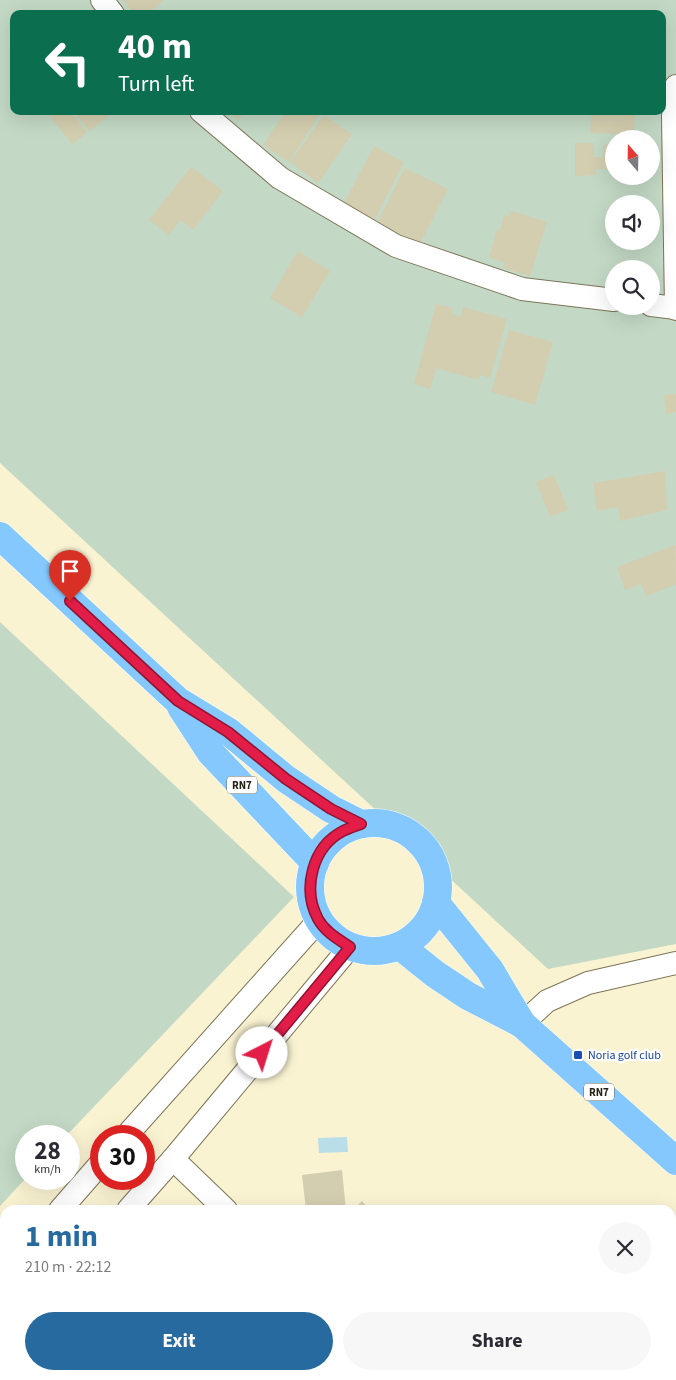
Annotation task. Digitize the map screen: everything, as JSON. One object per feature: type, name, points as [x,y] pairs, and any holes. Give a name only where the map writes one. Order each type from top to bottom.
[{"type":"main road","name":"RN7","points":[[0,536],[178,701],[228,732],[286,779],[323,804],[361,824]]},
{"type":"main road","name":"RN7","points":[[178,701],[211,752],[315,863]]},
{"type":"main road","name":"RN7","points":[[361,824],[383,824],[404,830],[421,843],[433,860],[438,882],[436,903],[429,921],[416,936],[400,946],[373,952],[350,947],[332,936],[319,920],[311,902],[310,882],[315,863],[326,845],[342,832],[361,824]]},
{"type":"main road","name":"RN7","points":[[436,903],[490,970],[522,1024]]},
{"type":"main road","name":"RN7","points":[[400,946],[435,974],[468,996],[522,1024],[676,1161]]},
{"type":"street","points":[[660,306],[676,308],[672,116],[676,86]]},
{"type":"street","points":[[206,115],[280,178],[396,246],[522,289],[605,299]]},
{"type":"street","points":[[136,1125],[319,920]]},
{"type":"street","points":[[132,1205],[350,947]]},
{"type":"street","points":[[522,1024],[547,1001],[588,983],[676,963]]},
{"type":"street","points":[[173,1159],[221,1205]]},
{"type":"street","points":[[64,1205],[90,1176]]},
{"type":"green space","points":[[0,0],[676,0],[676,944],[548,969],[0,463]]},
{"type":"green space","points":[[0,622],[294,897],[76,1125],[15,1125],[15,1190],[1,1205]]},
{"type":"water","points":[[347,1137],[348,1152],[319,1153],[318,1138]]},
{"type":"building","points":[[123,0],[164,0],[152,10],[131,10]]},
{"type":"building","points":[[49,115],[74,115],[87,133],[72,144]]},
{"type":"building","points":[[76,115],[110,115],[89,131]]},
{"type":"building","points":[[232,115],[242,115],[238,120]]},
{"type":"building","points":[[283,115],[319,115],[289,162],[263,145]]},
{"type":"building","points":[[324,115],[352,134],[318,183],[290,162]]},
{"type":"building","points":[[592,115],[635,115],[634,130],[605,130],[605,134],[590,133]]},
{"type":"building","points":[[575,143],[594,143],[594,157],[603,157],[603,145],[605,145],[605,169],[596,169],[596,175],[575,176]]},
{"type":"building","points":[[374,146],[404,162],[374,221],[343,205]]},
{"type":"building","points":[[191,167],[223,191],[193,230],[180,220],[169,235],[149,220]]},
{"type":"building","points":[[405,168],[448,189],[419,246],[376,225]]},
{"type":"building","points":[[511,211],[547,222],[530,276],[503,268],[505,262],[489,258],[497,230],[501,228],[504,215],[509,216]]},
{"type":"building","points":[[298,251],[330,271],[302,317],[270,298]]},
{"type":"building","points":[[436,304],[453,308],[452,314],[461,317],[463,307],[507,319],[490,378],[480,375],[478,380],[436,368],[430,389],[414,384]]},
{"type":"building","points":[[509,330],[553,342],[535,405],[491,392]]},
{"type":"building","points":[[676,394],[676,412],[666,414],[664,395]]},
{"type":"building","points":[[665,471],[667,510],[620,521],[618,507],[597,511],[593,483]]},
{"type":"building","points":[[554,475],[568,510],[550,517],[536,482]]},
{"type":"building","points":[[675,545],[676,584],[646,596],[641,584],[625,590],[617,567]]},
{"type":"building","points":[[342,1170],[346,1205],[305,1205],[302,1175]]},
{"type":"place","name":"Noria golf club","points":[[578,1055]]},
{"type":"route","points":[[70,601],[178,701],[228,732],[286,779],[331,809],[361,824],[342,832],[326,845],[315,863],[310,882],[311,902],[319,920],[332,936],[350,947],[262,1053]]}]
